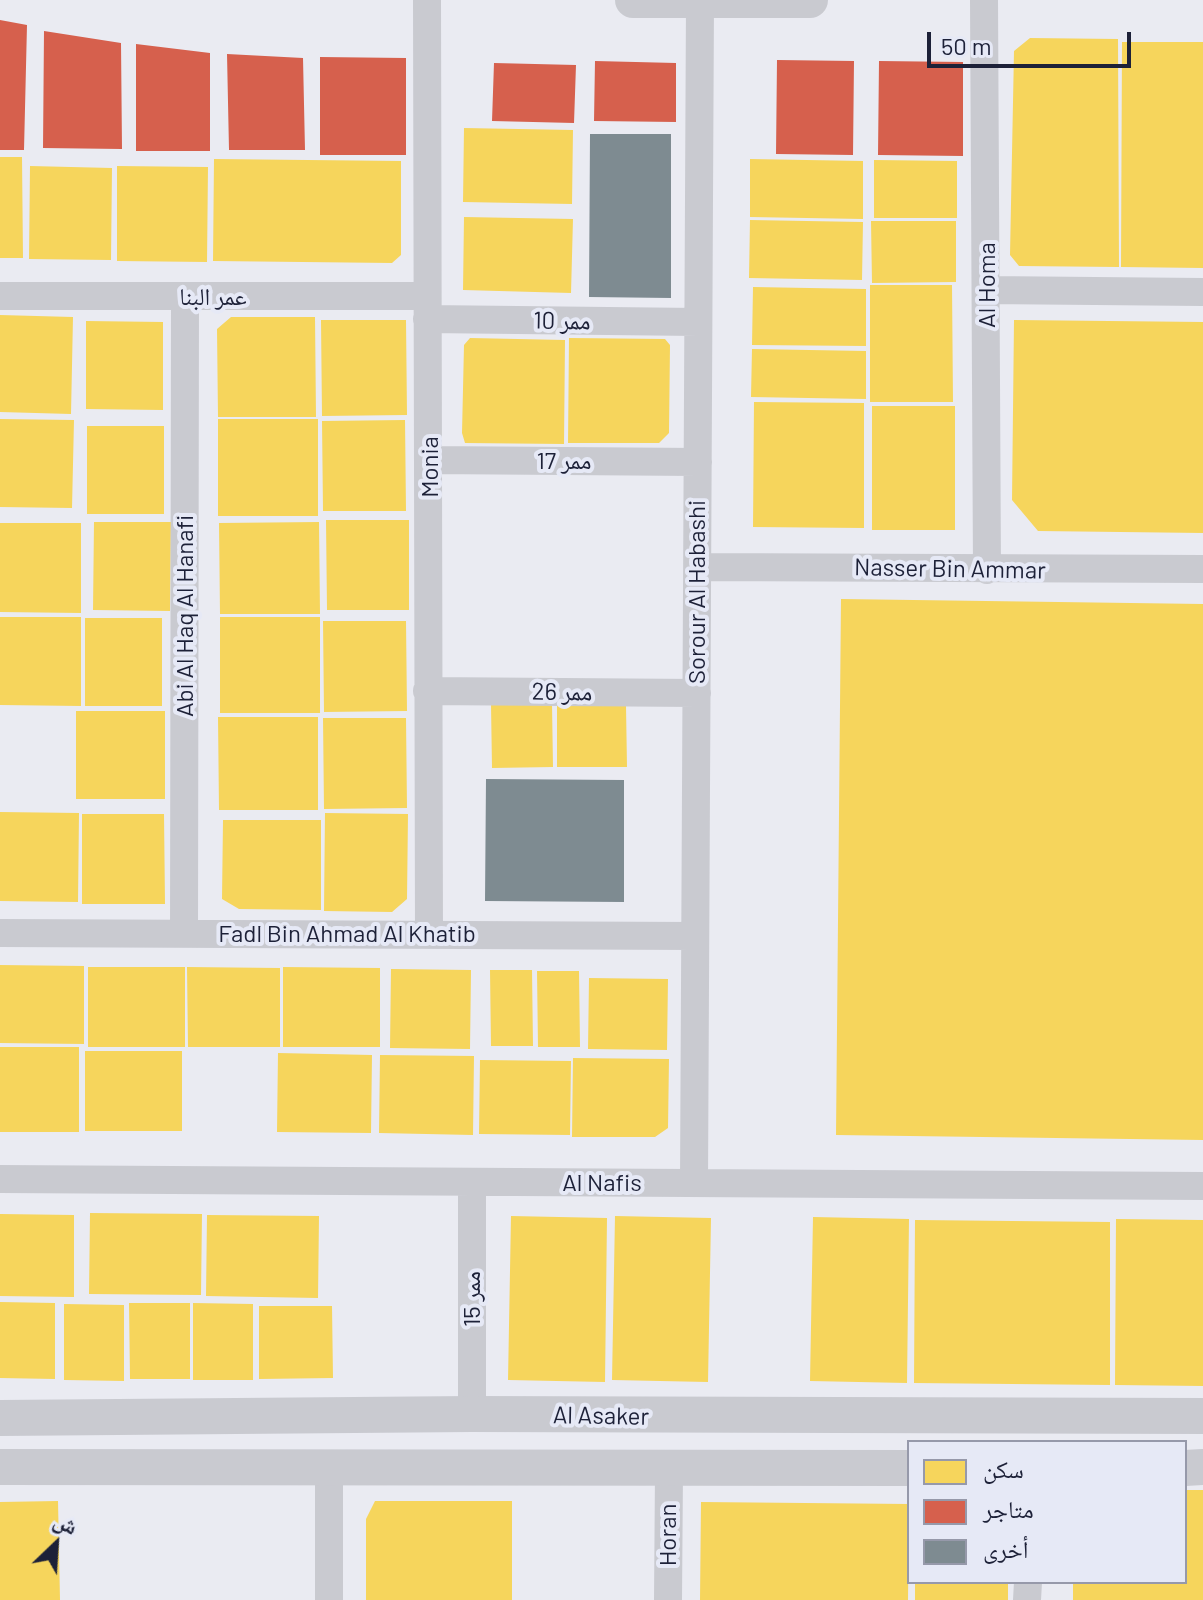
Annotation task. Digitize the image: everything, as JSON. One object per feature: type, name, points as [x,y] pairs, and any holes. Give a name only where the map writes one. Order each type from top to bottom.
[{"type":"street","name":"Monia","points":[[427,0],[429,934]]},
{"type":"street","points":[[633,0],[810,0]]},
{"type":"street","name":"Al Homa","points":[[984,0],[987,570]]},
{"type":"street","name":"Sorour Al Habashi","points":[[694,1182],[700,2]]},
{"type":"street","points":[[987,290],[1203,292]]},
{"type":"street","name":"عمر البنا","points":[[0,296],[185,298],[427,308]]},
{"type":"street","name":"Abi Al Haq Al Hanafi","points":[[184,934],[185,298]]},
{"type":"street","name":"ممر 10","points":[[427,308],[698,322]]},
{"type":"street","name":"ممر 17","points":[[430,460],[698,462]]},
{"type":"street","name":"Nasser Bin Ammar","points":[[698,567],[1203,569]]},
{"type":"street","name":"ممر 26","points":[[427,691],[697,693]]},
{"type":"street","name":"Fadl Bin Ahmad Al Khatib","points":[[0,933],[694,936]]},
{"type":"street","name":"Al Nafis","points":[[0,1179],[1203,1186]]},
{"type":"street","name":"ممر 15","points":[[472,1184],[472,1414]]},
{"type":"street","name":"Al Asaker","points":[[0,1418],[472,1414],[1203,1416]]},
{"type":"street","points":[[760,1468],[761,1417]]},
{"type":"street","points":[[0,1467],[669,1471],[907,1468]]},
{"type":"street","points":[[329,1468],[329,1600]]},
{"type":"street","name":"Horan","points":[[668,1600],[669,1471]]},
{"type":"building: سكن","points":[[1030,38],[1118,39],[1119,267],[1019,266],[1010,255],[1014,51]]},
{"type":"building: سكن","points":[[1122,42],[1203,42],[1203,268],[1121,267]]},
{"type":"building: سكن","points":[[464,128],[573,130],[572,204],[463,202]]},
{"type":"building: سكن","points":[[0,157],[22,157],[23,258],[0,258]]},
{"type":"building: سكن","points":[[214,159],[401,161],[401,255],[392,263],[213,261]]},
{"type":"building: سكن","points":[[750,159],[863,161],[863,219],[750,217]]},
{"type":"building: سكن","points":[[874,160],[957,161],[957,218],[874,218]]},
{"type":"building: سكن","points":[[30,166],[112,168],[111,260],[29,259]]},
{"type":"building: سكن","points":[[117,166],[208,167],[207,262],[117,261]]},
{"type":"building: سكن","points":[[464,217],[573,219],[571,293],[463,290]]},
{"type":"building: سكن","points":[[750,220],[863,222],[862,280],[749,278]]},
{"type":"building: سكن","points":[[871,221],[956,221],[956,282],[872,283]]},
{"type":"building: سكن","points":[[870,285],[952,285],[953,402],[870,402]]},
{"type":"building: سكن","points":[[753,287],[866,289],[866,346],[752,345]]},
{"type":"building: سكن","points":[[0,315],[73,317],[71,414],[0,412]]},
{"type":"building: سكن","points":[[231,317],[315,317],[316,417],[218,417],[217,329]]},
{"type":"building: سكن","points":[[321,320],[406,320],[407,415],[322,416]]},
{"type":"building: سكن","points":[[1014,320],[1203,322],[1203,533],[1038,531],[1012,500]]},
{"type":"building: سكن","points":[[86,321],[163,322],[163,410],[86,409]]},
{"type":"building: سكن","points":[[470,338],[565,340],[564,444],[465,443],[462,433],[464,345]]},
{"type":"building: سكن","points":[[569,338],[665,339],[670,345],[669,433],[659,443],[568,443]]},
{"type":"building: سكن","points":[[752,349],[866,351],[866,399],[751,397]]},
{"type":"building: سكن","points":[[754,402],[864,403],[864,528],[753,527]]},
{"type":"building: سكن","points":[[872,406],[955,406],[955,530],[872,530]]},
{"type":"building: سكن","points":[[0,419],[74,420],[72,508],[0,507]]},
{"type":"building: سكن","points":[[218,419],[318,419],[318,516],[218,516]]},
{"type":"building: سكن","points":[[405,420],[406,511],[323,511],[322,421]]},
{"type":"building: سكن","points":[[87,426],[164,426],[164,514],[87,514]]},
{"type":"building: سكن","points":[[326,520],[409,520],[409,610],[327,610]]},
{"type":"building: سكن","points":[[94,522],[171,522],[170,611],[93,610]]},
{"type":"building: سكن","points":[[319,522],[320,614],[220,614],[219,523]]},
{"type":"building: سكن","points":[[0,523],[81,523],[81,613],[0,612]]},
{"type":"building: سكن","points":[[841,599],[1203,604],[1203,1140],[836,1135]]},
{"type":"building: سكن","points":[[0,617],[81,617],[81,706],[0,705]]},
{"type":"building: سكن","points":[[220,617],[320,617],[320,713],[220,713]]},
{"type":"building: سكن","points":[[85,618],[162,618],[162,706],[85,706]]},
{"type":"building: سكن","points":[[323,621],[406,621],[407,711],[324,712]]},
{"type":"building: سكن","points":[[491,704],[552,704],[553,767],[492,768]]},
{"type":"building: سكن","points":[[557,705],[626,706],[627,767],[557,767]]},
{"type":"building: سكن","points":[[76,711],[165,711],[165,799],[76,799]]},
{"type":"building: سكن","points":[[218,717],[318,717],[318,810],[219,810]]},
{"type":"building: سكن","points":[[323,718],[406,718],[407,808],[324,809]]},
{"type":"building: سكن","points":[[0,812],[79,813],[78,902],[0,901]]},
{"type":"building: سكن","points":[[325,813],[408,814],[407,899],[392,912],[324,911]]},
{"type":"building: سكن","points":[[82,814],[164,814],[165,904],[82,904]]},
{"type":"building: سكن","points":[[223,820],[321,820],[321,910],[239,909],[222,899]]},
{"type":"building: سكن","points":[[0,965],[84,966],[84,1044],[0,1043]]},
{"type":"building: سكن","points":[[88,967],[185,967],[185,1047],[88,1047]]},
{"type":"building: سكن","points":[[187,967],[280,968],[280,1047],[188,1047]]},
{"type":"building: سكن","points":[[283,967],[380,968],[380,1047],[283,1047]]},
{"type":"building: سكن","points":[[391,969],[471,970],[470,1049],[390,1048]]},
{"type":"building: سكن","points":[[490,970],[532,970],[533,1046],[491,1046]]},
{"type":"building: سكن","points":[[537,971],[579,971],[580,1047],[538,1047]]},
{"type":"building: سكن","points":[[589,978],[668,979],[667,1050],[588,1049]]},
{"type":"building: سكن","points":[[0,1047],[79,1047],[79,1132],[0,1132]]},
{"type":"building: سكن","points":[[85,1051],[182,1051],[182,1131],[85,1131]]},
{"type":"building: سكن","points":[[278,1053],[372,1055],[371,1133],[277,1132]]},
{"type":"building: سكن","points":[[380,1055],[474,1056],[473,1135],[379,1133]]},
{"type":"building: سكن","points":[[573,1058],[669,1059],[668,1128],[655,1137],[572,1137]]},
{"type":"building: سكن","points":[[480,1060],[571,1061],[570,1135],[479,1134]]},
{"type":"building: سكن","points":[[90,1213],[202,1214],[201,1295],[89,1294]]},
{"type":"building: سكن","points":[[0,1214],[74,1215],[74,1297],[0,1296]]},
{"type":"building: سكن","points":[[207,1215],[319,1216],[318,1298],[206,1296]]},
{"type":"building: سكن","points":[[511,1216],[607,1218],[605,1382],[508,1380]]},
{"type":"building: سكن","points":[[615,1216],[711,1218],[708,1382],[612,1380]]},
{"type":"building: سكن","points":[[813,1217],[909,1219],[907,1383],[810,1381]]},
{"type":"building: سكن","points":[[1116,1219],[1203,1220],[1203,1386],[1115,1385]]},
{"type":"building: سكن","points":[[915,1220],[1110,1222],[1110,1385],[914,1383]]},
{"type":"building: سكن","points":[[0,1302],[55,1303],[55,1379],[0,1378]]},
{"type":"building: سكن","points":[[129,1303],[190,1303],[190,1379],[130,1379]]},
{"type":"building: سكن","points":[[193,1303],[253,1304],[253,1380],[193,1380]]},
{"type":"building: سكن","points":[[64,1304],[124,1305],[124,1381],[64,1380]]},
{"type":"building: سكن","points":[[259,1306],[332,1306],[333,1378],[259,1379]]},
{"type":"building: سكن","points":[[1187,1490],[1203,1490],[1203,1600],[1073,1600],[1073,1584],[1187,1584]]},
{"type":"building: سكن","points":[[58,1501],[60,1600],[0,1600],[0,1502]]},
{"type":"building: سكن","points":[[375,1501],[512,1501],[512,1600],[366,1600],[366,1519]]},
{"type":"building: سكن","points":[[701,1502],[907,1504],[908,1600],[700,1600]]},
{"type":"building: سكن","points":[[915,1584],[1008,1584],[1008,1600],[915,1600]]},
{"type":"building: متاجر","points":[[0,20],[27,25],[24,150],[0,150]]},
{"type":"building: متاجر","points":[[44,31],[121,43],[122,149],[43,148]]},
{"type":"building: متاجر","points":[[136,44],[210,53],[210,151],[136,151]]},
{"type":"building: متاجر","points":[[227,54],[303,58],[305,150],[229,150]]},
{"type":"building: متاجر","points":[[320,57],[406,58],[406,155],[320,155]]},
{"type":"building: متاجر","points":[[777,60],[854,61],[853,155],[776,154]]},
{"type":"building: متاجر","points":[[595,61],[676,63],[676,122],[594,121]]},
{"type":"building: متاجر","points":[[879,61],[963,62],[963,156],[878,155]]},
{"type":"building: متاجر","points":[[494,63],[576,65],[574,123],[492,121]]},
{"type":"building: أخرى","points":[[590,134],[671,134],[671,298],[589,297]]},
{"type":"building: أخرى","points":[[486,779],[624,780],[624,902],[485,901]]}]
